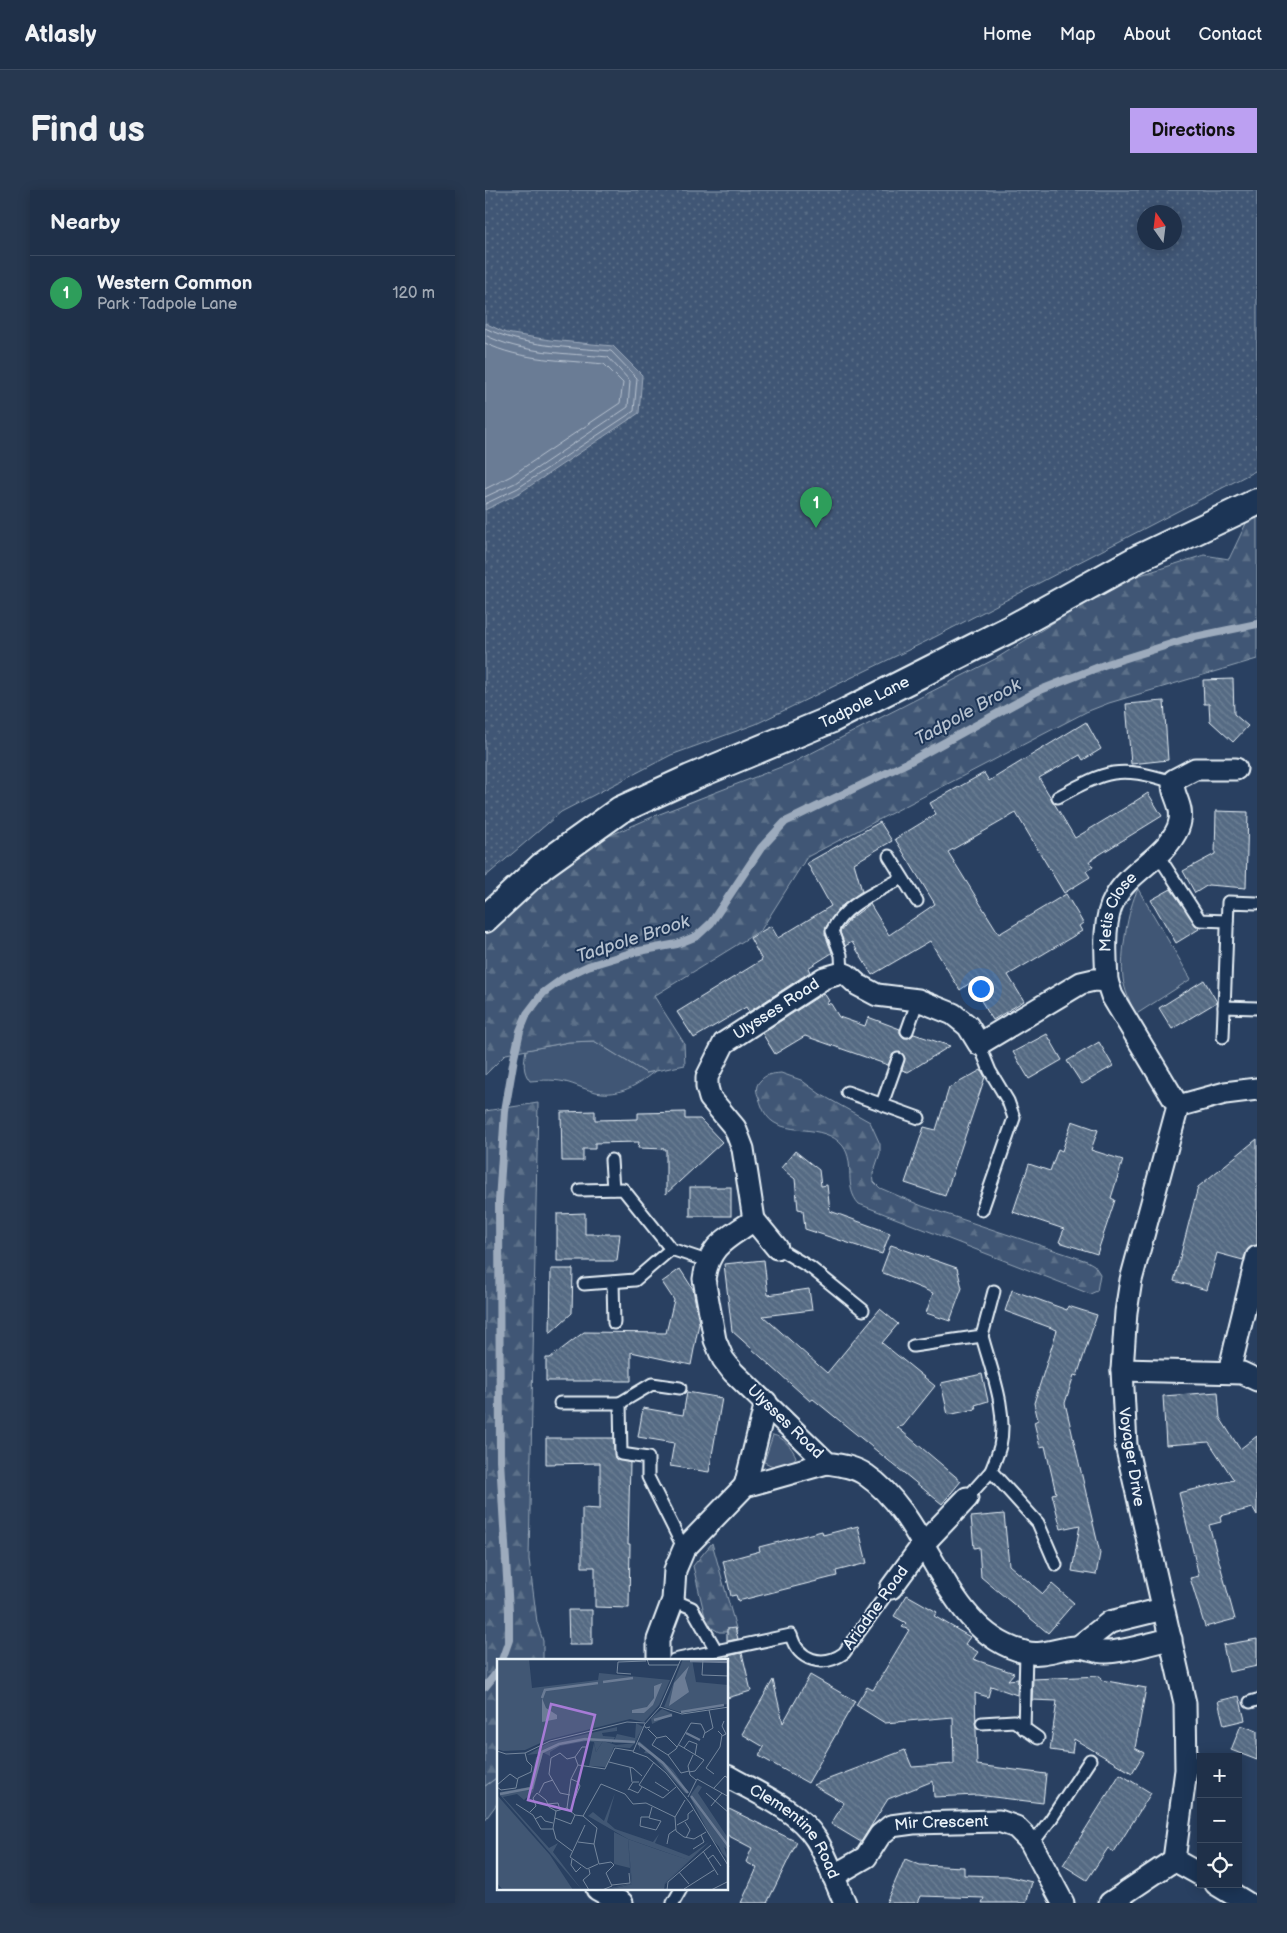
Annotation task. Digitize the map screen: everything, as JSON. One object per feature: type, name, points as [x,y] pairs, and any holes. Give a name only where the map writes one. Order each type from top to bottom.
[{"type":"street","name":"Tadpole Lane","points":[[485,919],[542,866],[620,810],[690,778],[830,720],[1020,624],[1141,558],[1257,502]]},
{"type":"street","points":[[1173,782],[1195,768],[1237,769]]},
{"type":"street","name":"Metis Close","points":[[1107,981],[1107,926],[1114,899],[1127,882],[1158,855],[1173,838],[1181,819],[1181,806],[1173,782]]},
{"type":"street","points":[[842,973],[865,990],[877,995],[918,1000],[961,1019],[979,1044],[1081,984],[1093,980],[1107,981],[1112,996],[1178,1106],[1225,1093],[1257,1089]]},
{"type":"street","name":"Ulysses Road","points":[[754,1220],[743,1149],[735,1128],[710,1098],[707,1076],[724,1043],[735,1034],[824,978],[842,973]]},
{"type":"street","name":"Voyager Drive","points":[[1175,1860],[1186,1770],[1187,1736],[1183,1690],[1139,1510],[1126,1445],[1122,1370],[1126,1312],[1131,1280],[1178,1106]]},
{"type":"street","points":[[707,1261],[717,1246],[754,1220],[777,1248]]},
{"type":"street","points":[[1229,1372],[1257,1258]]},
{"type":"street","name":"Ulysses Road","points":[[707,1261],[704,1279],[717,1349],[733,1372],[827,1463],[847,1467],[865,1474],[883,1489],[905,1512],[925,1543],[952,1594],[969,1615],[1005,1645],[1026,1653],[1048,1652],[1077,1647],[1107,1652],[1171,1639]]},
{"type":"street","points":[[1122,1370],[1242,1372],[1257,1380]]},
{"type":"street","points":[[658,1659],[657,1640],[673,1600],[675,1570],[684,1549],[745,1486],[766,1402]]},
{"type":"street","points":[[745,1486],[827,1463]]},
{"type":"street","points":[[925,1543],[967,1498]]},
{"type":"street","name":"Ariadne Road","points":[[891,1588],[925,1543]]},
{"type":"street","name":"Ulysses Road","points":[[1077,1647],[1109,1622],[1163,1609]]},
{"type":"street","name":"Clementine Road","points":[[729,1777],[804,1824],[816,1840],[845,1903]]},
{"type":"street","name":"Mir Crescent","points":[[833,1876],[866,1857],[880,1835],[891,1826],[899,1824],[999,1822],[1016,1827],[1032,1844],[1050,1882],[1063,1903]]},
{"type":"street","points":[[1109,1903],[1175,1860],[1197,1873]]},
{"type":"street","points":[[1223,1888],[1247,1903]]},
{"type":"street","points":[[599,1890],[622,1903]]},
{"type":"lane","points":[[1058,797],[1099,775],[1107,773],[1141,773],[1173,782]]},
{"type":"lane","name":"Metis Close","points":[[1158,855],[1200,920],[1227,921]]},
{"type":"lane","points":[[889,856],[917,901]]},
{"type":"lane","points":[[842,973],[841,955],[832,931],[834,926],[848,909],[902,878]]},
{"type":"lane","points":[[1223,1037],[1228,902],[1257,903]]},
{"type":"lane","points":[[907,1031],[918,1000]]},
{"type":"lane","points":[[1224,1007],[1257,1008]]},
{"type":"lane","points":[[979,1044],[990,1071],[1008,1101],[1014,1118],[982,1210]]},
{"type":"lane","points":[[882,1104],[898,1059]]},
{"type":"lane","points":[[847,1092],[919,1118]]},
{"type":"lane","points":[[611,1160],[613,1190]]},
{"type":"lane","points":[[580,1190],[623,1189],[671,1249],[707,1261]]},
{"type":"lane","points":[[777,1248],[811,1268],[863,1310]]},
{"type":"lane","points":[[584,1284],[635,1280],[671,1249]]},
{"type":"lane","points":[[613,1282],[614,1323]]},
{"type":"lane","points":[[967,1498],[991,1471],[1000,1446],[1001,1418],[982,1336],[994,1291]]},
{"type":"lane","points":[[913,1346],[982,1336]]},
{"type":"lane","points":[[560,1403],[621,1403],[652,1384],[680,1388]]},
{"type":"lane","points":[[621,1403],[621,1454],[648,1458],[648,1477],[684,1549]]},
{"type":"lane","points":[[991,1471],[1038,1523],[1055,1565]]},
{"type":"lane","name":"Ariadne Road","points":[[678,1659],[791,1635],[795,1648],[807,1657],[829,1662],[835,1660],[844,1654],[891,1588]]},
{"type":"lane","points":[[673,1600],[692,1608],[717,1650]]},
{"type":"lane","points":[[1024,1729],[1026,1653]]},
{"type":"lane","points":[[982,1723],[1014,1721],[1038,1738]]},
{"type":"lane","points":[[1032,1844],[1090,1760]]},
{"type":"lane","points":[[673,1903],[680,1890]]},
{"type":"green space","points":[[485,190],[1257,190],[1257,470],[931,639],[756,724],[671,755],[561,812],[485,877]]},
{"type":"green space","points":[[1257,510],[1257,659],[1109,703],[1086,712],[807,857],[761,930],[654,996],[684,1043],[685,1065],[646,1073],[594,1041],[569,1042],[506,1054],[485,1075],[485,934],[510,906],[581,848],[657,815],[794,762],[997,658],[1118,582],[1204,555],[1229,559],[1251,513]]},
{"type":"green space","points":[[1138,889],[1191,979],[1135,1015],[1125,987],[1122,969],[1128,920]]},
{"type":"green space","points":[[594,1041],[646,1073],[655,1071],[631,1087],[610,1093],[602,1093],[559,1081],[530,1081],[527,1077],[524,1066],[526,1050],[569,1042]]},
{"type":"green space","points":[[781,1073],[801,1080],[820,1094],[870,1122],[880,1144],[880,1153],[873,1174],[874,1182],[880,1188],[922,1206],[1087,1261],[1094,1265],[1100,1274],[1097,1291],[1090,1294],[859,1204],[854,1197],[850,1183],[847,1153],[835,1138],[814,1131],[783,1126],[774,1123],[767,1116],[757,1094],[757,1085],[767,1076]]},
{"type":"green space","points":[[538,1103],[529,1559],[537,1622],[543,1641],[543,1659],[497,1659],[497,1777],[485,1786],[485,1111]]},
{"type":"green space","points":[[773,1435],[784,1440],[790,1446],[796,1457],[793,1461],[775,1467],[764,1462]]},
{"type":"green space","points":[[712,1543],[737,1632],[719,1632],[707,1625],[693,1566]]},
{"type":"green space","points":[[497,1777],[497,1804],[485,1820],[485,1786]]},
{"type":"water","points":[[485,323],[506,333],[550,340],[613,346],[642,375],[639,413],[521,492],[485,510]]},
{"type":"building","points":[[1233,679],[1234,714],[1248,726],[1233,742],[1210,721],[1209,704],[1204,704],[1203,680]]},
{"type":"building","points":[[1164,701],[1168,760],[1131,764],[1126,704]]},
{"type":"building","points":[[1086,722],[1101,749],[1083,760],[1080,755],[1039,778],[1075,838],[1134,804],[1134,802],[1148,793],[1162,816],[1089,861],[1093,867],[1086,871],[1090,877],[1064,893],[1016,813],[948,852],[999,934],[1066,894],[1083,923],[1079,926],[1082,931],[1008,975],[1024,1001],[993,1020],[970,983],[960,990],[930,941],[872,975],[852,942],[845,946],[840,932],[850,919],[870,904],[889,935],[935,904],[895,839],[936,814],[930,803],[984,773],[989,781]]},
{"type":"building","points":[[1216,811],[1248,812],[1246,888],[1208,885],[1195,893],[1183,871],[1215,854]]},
{"type":"building","points":[[880,822],[892,841],[854,863],[862,891],[839,908],[826,927],[825,934],[832,953],[808,968],[810,972],[749,1012],[746,1007],[694,1038],[677,1012],[762,960],[750,938],[771,926],[778,938],[831,906],[807,863]]},
{"type":"building","points":[[1171,889],[1199,929],[1176,943],[1151,900]]},
{"type":"building","points":[[1204,980],[1217,1002],[1172,1029],[1159,1008]]},
{"type":"building","points":[[824,993],[829,1001],[826,1003],[831,1004],[839,1017],[865,1026],[868,1017],[900,1029],[900,1033],[904,1038],[909,1038],[914,1034],[950,1046],[908,1072],[902,1070],[905,1058],[900,1052],[893,1054],[888,1065],[805,1036],[775,1054],[762,1033]]},
{"type":"building","points":[[1047,1034],[1062,1060],[1029,1079],[1013,1052]]},
{"type":"building","points":[[1099,1042],[1113,1066],[1082,1084],[1067,1061]]},
{"type":"building","points":[[981,1070],[985,1077],[945,1196],[905,1183],[924,1127],[936,1130],[949,1088]]},
{"type":"building","points":[[595,1111],[595,1120],[638,1119],[638,1113],[685,1112],[685,1119],[700,1119],[722,1142],[666,1194],[666,1149],[638,1148],[639,1142],[595,1143],[595,1149],[583,1149],[583,1161],[562,1161],[561,1112]]},
{"type":"building","points":[[1072,1121],[1098,1130],[1091,1150],[1123,1160],[1111,1198],[1115,1200],[1097,1254],[1059,1242],[1064,1229],[1013,1212],[1029,1164],[1050,1171],[1058,1149],[1062,1151]]},
{"type":"building","points":[[1257,1139],[1257,1245],[1248,1249],[1243,1260],[1217,1253],[1207,1290],[1174,1281],[1198,1187]]},
{"type":"building","points":[[795,1151],[819,1170],[821,1186],[827,1185],[830,1211],[890,1233],[882,1254],[805,1229],[803,1210],[798,1209],[795,1179],[781,1168]]},
{"type":"building","points":[[690,1187],[731,1187],[731,1216],[690,1216]]},
{"type":"building","points":[[585,1213],[585,1234],[620,1234],[617,1261],[557,1261],[557,1214]]},
{"type":"building","points":[[891,1245],[957,1268],[962,1288],[950,1321],[926,1313],[933,1293],[881,1272]]},
{"type":"building","points":[[764,1260],[768,1295],[809,1289],[812,1310],[763,1316],[827,1373],[880,1309],[898,1324],[882,1343],[935,1386],[903,1426],[897,1427],[961,1481],[942,1504],[813,1399],[810,1401],[732,1331],[724,1264]]},
{"type":"building","points":[[551,1269],[573,1269],[572,1313],[550,1333]]},
{"type":"building","points":[[680,1269],[693,1289],[699,1323],[691,1365],[631,1352],[631,1381],[546,1381],[546,1358],[550,1358],[584,1332],[666,1333],[674,1300],[662,1282]]},
{"type":"building","points":[[1012,1290],[1067,1310],[1068,1306],[1097,1315],[1077,1376],[1074,1375],[1065,1403],[1100,1553],[1096,1575],[1072,1571],[1080,1525],[1061,1529],[1052,1494],[1056,1493],[1045,1446],[1040,1447],[1034,1422],[1038,1420],[1034,1403],[1057,1330],[1005,1311]]},
{"type":"building","points":[[982,1374],[988,1401],[975,1405],[976,1409],[948,1415],[941,1383]]},
{"type":"building","points":[[687,1392],[722,1398],[709,1472],[670,1466],[674,1443],[638,1437],[643,1408],[683,1415]]},
{"type":"building","points":[[1218,1392],[1220,1418],[1240,1449],[1257,1436],[1257,1515],[1253,1508],[1220,1516],[1221,1522],[1209,1525],[1235,1619],[1205,1627],[1190,1578],[1199,1576],[1179,1493],[1234,1480],[1209,1442],[1166,1445],[1163,1396]]},
{"type":"building","points":[[546,1438],[613,1438],[615,1458],[630,1463],[629,1608],[595,1607],[595,1567],[582,1567],[582,1508],[600,1509],[600,1463],[546,1464]]},
{"type":"building","points":[[1004,1514],[1009,1565],[1043,1594],[1052,1584],[1074,1603],[1048,1633],[981,1577],[979,1547],[974,1548],[971,1517]]},
{"type":"building","points":[[858,1526],[867,1563],[836,1571],[837,1576],[738,1601],[736,1595],[731,1596],[723,1561],[760,1551],[759,1547],[822,1531],[823,1535]]},
{"type":"building","points":[[907,1595],[937,1612],[934,1616],[970,1637],[965,1644],[978,1652],[973,1659],[1014,1673],[1008,1680],[1018,1679],[1017,1695],[991,1686],[988,1697],[975,1693],[977,1765],[1046,1774],[1043,1803],[977,1795],[934,1797],[933,1781],[888,1799],[861,1842],[831,1824],[844,1803],[813,1785],[905,1750],[912,1767],[954,1764],[953,1717],[885,1723],[856,1705],[867,1687],[873,1690],[909,1630],[902,1627],[906,1623],[894,1616]]},
{"type":"building","points":[[568,1610],[592,1610],[592,1645],[569,1645]]},
{"type":"building","points":[[735,1628],[738,1639],[727,1641],[727,1629]]},
{"type":"building","points":[[1257,1639],[1257,1666],[1229,1672],[1223,1645]]},
{"type":"building","points":[[742,1653],[751,1691],[729,1697],[729,1659],[727,1659],[727,1656]]},
{"type":"building","points":[[810,1675],[855,1701],[808,1783],[759,1756],[764,1747],[742,1734],[773,1680],[783,1723]]},
{"type":"building","points":[[1100,1676],[1101,1680],[1146,1688],[1135,1748],[1144,1753],[1132,1773],[1074,1739],[1072,1753],[1050,1750],[1057,1701],[1032,1700],[1033,1679]]},
{"type":"building","points":[[1239,1696],[1245,1720],[1224,1725],[1218,1701]]},
{"type":"building","points":[[1241,1725],[1257,1731],[1257,1760],[1231,1750]]},
{"type":"building","points":[[1120,1774],[1151,1793],[1114,1852],[1108,1848],[1087,1880],[1063,1865]]},
{"type":"building","points":[[729,1809],[797,1842],[767,1903],[741,1903],[757,1868],[746,1862],[752,1848],[729,1836]]},
{"type":"building","points":[[905,1859],[920,1865],[964,1867],[964,1875],[1007,1876],[1032,1882],[1026,1903],[982,1903],[984,1898],[921,1896],[918,1903],[886,1903]]},
{"type":"waterway","name":"Tadpole Brook","points":[[502,1659],[509,1640],[509,1611],[500,1460],[499,1201],[505,1111],[520,1031],[527,1014],[543,993],[565,977],[588,966],[634,952],[677,944],[697,936],[711,923],[761,848],[785,822],[907,763],[1038,691],[1104,665],[1190,638],[1257,624]]},
{"type":"waterway","name":"Tadpole Brook","points":[[485,1687],[497,1672]]},
{"type":"place","name":"Western Common","points":[[816,528]]}]
